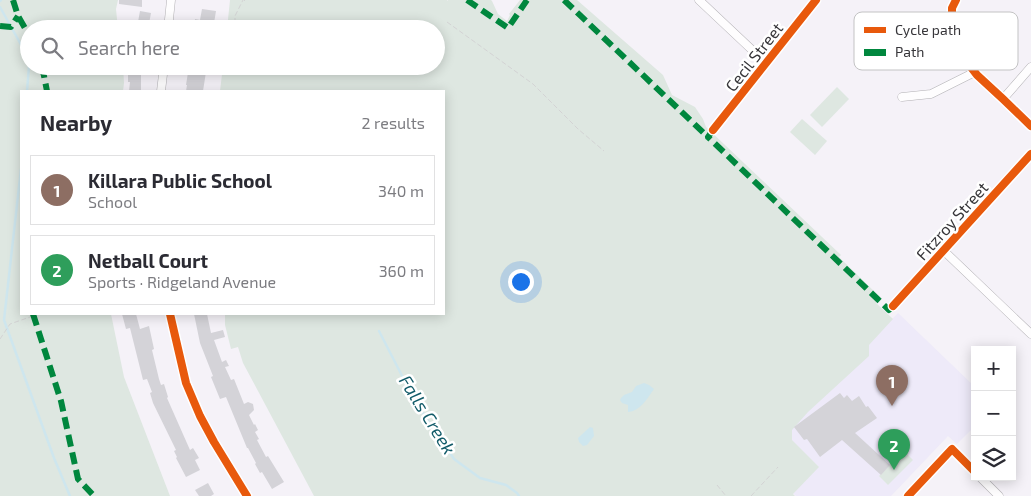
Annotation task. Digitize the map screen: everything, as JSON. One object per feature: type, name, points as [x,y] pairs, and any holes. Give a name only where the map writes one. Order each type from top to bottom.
[{"type":"street","points":[[169,20],[171,0]]},
{"type":"street","points":[[699,0],[766,64]]},
{"type":"street","name":"Cecil Street","points":[[713,130],[816,0]]},
{"type":"street","points":[[952,12],[956,0]]},
{"type":"street","points":[[1003,98],[1031,67]]},
{"type":"street","points":[[902,97],[931,94],[974,72],[1031,126]]},
{"type":"street","points":[[162,90],[163,75]]},
{"type":"street","name":"Fitzroy Street","points":[[893,306],[1031,154]]},
{"type":"street","points":[[944,251],[1031,334]]},
{"type":"street","points":[[170,315],[186,383],[200,416],[214,442],[247,496]]},
{"type":"street","points":[[908,496],[952,449],[971,468]]},
{"type":"street","points":[[984,481],[999,496]]},
{"type":"path","points":[[235,20],[235,16],[244,0]]},
{"type":"path","points":[[447,22],[533,84],[578,129],[604,150]]},
{"type":"path","points":[[0,339],[10,324],[36,315]]},
{"type":"path","points":[[751,496],[778,467]]},
{"type":"path","points":[[717,485],[726,496]]},
{"type":"shaded area","points":[[0,0],[118,0],[116,9],[117,20],[20,20],[20,75],[124,75],[124,83],[123,90],[20,90],[20,315],[111,315],[124,377],[170,496],[0,496]]},
{"type":"shaded area","points":[[230,0],[491,0],[498,14],[507,21],[509,14],[520,0],[577,0],[663,75],[672,95],[695,107],[706,127],[841,255],[839,257],[880,297],[876,303],[893,319],[869,345],[869,356],[808,412],[792,430],[792,440],[819,467],[793,494],[795,496],[314,496],[243,363],[238,347],[231,349],[225,325],[225,315],[445,315],[445,90],[220,90],[222,75],[445,75],[445,20],[228,20]]},
{"type":"shaded area","points":[[837,87],[849,99],[822,127],[810,115]]},
{"type":"shaded area","points":[[802,119],[827,141],[815,155],[790,132]]},
{"type":"shaded area","points":[[898,313],[971,383],[971,430],[957,444],[948,436],[891,496],[796,496],[793,493],[818,466],[792,442],[792,424]]},
{"type":"shaded area","points":[[904,451],[913,460],[888,485],[879,476]]},
{"type":"water","points":[[644,383],[654,389],[640,407],[628,412],[628,405],[622,403],[621,398],[632,392],[636,386]]},
{"type":"water","points":[[590,427],[593,428],[594,436],[587,445],[583,446],[578,438]]},
{"type":"building","points":[[119,0],[142,0],[142,7],[119,4]]},
{"type":"building","points":[[202,9],[216,11],[214,20],[200,20]]},
{"type":"building","points":[[140,11],[151,13],[150,20],[138,20]]},
{"type":"building","points":[[128,75],[141,75],[141,90],[129,90],[130,82],[128,82]]},
{"type":"building","points":[[188,75],[206,75],[203,90],[186,90]]},
{"type":"building","points":[[122,315],[136,315],[140,329],[149,326],[154,349],[152,350],[161,385],[164,384],[167,398],[190,450],[193,448],[199,458],[195,460],[200,470],[186,477],[176,458],[174,451],[176,450],[153,403],[150,393],[152,392],[147,379],[143,380],[130,328],[126,329]]},
{"type":"building","points":[[194,315],[207,315],[211,333],[223,330],[225,337],[214,340],[222,362],[226,360],[229,366],[225,367],[231,380],[234,379],[244,404],[248,402],[253,404],[254,410],[249,415],[258,430],[255,432],[259,439],[257,440],[266,457],[268,456],[284,482],[272,489],[262,472],[260,473],[247,448],[226,397],[220,399],[200,343]]},
{"type":"building","points":[[840,393],[844,398],[847,395],[852,401],[859,396],[866,407],[868,406],[877,418],[855,433],[890,465],[881,475],[842,440],[820,457],[807,439],[804,440],[794,427]]},
{"type":"building","points":[[208,483],[214,494],[211,496],[199,496],[195,490]]},
{"type":"waterway","points":[[0,7],[20,43]]},
{"type":"waterway","points":[[27,90],[28,75]]},
{"type":"waterway","points":[[20,178],[4,320],[54,458],[70,496]]},
{"type":"waterway","name":"Falls Creek","points":[[379,331],[416,403],[454,459],[480,478],[506,485],[519,496]]},
{"type":"marked path","points":[[13,0],[20,20]]},
{"type":"marked path","points":[[467,0],[508,28],[527,0]]},
{"type":"marked path","points":[[564,0],[708,137]]},
{"type":"marked path","points":[[0,26],[11,27],[18,16]]},
{"type":"marked path","points":[[44,75],[47,90]]},
{"type":"marked path","points":[[713,130],[708,137],[889,310],[893,306]]},
{"type":"marked path","points":[[33,315],[61,401],[78,479],[94,496]]},
{"type":"cycle path","points":[[713,130],[816,0]]},
{"type":"cycle path","points":[[952,12],[956,0]]},
{"type":"cycle path","points":[[973,70],[1031,126]]},
{"type":"cycle path","points":[[893,306],[1031,154]]},
{"type":"cycle path","points":[[170,315],[186,383],[200,416],[214,442],[247,496]]},
{"type":"cycle path","points":[[908,496],[952,449],[971,468]]},
{"type":"place","name":"Killara Public School","points":[[892,406]]},
{"type":"place","name":"Netball Court","points":[[894,470]]}]
